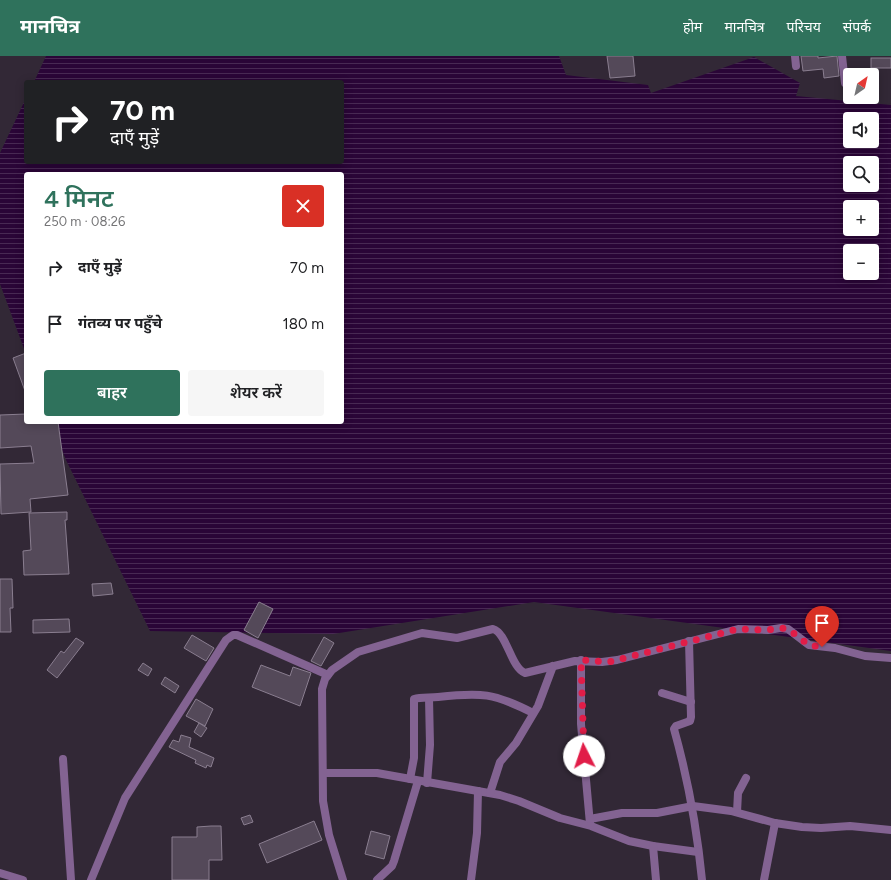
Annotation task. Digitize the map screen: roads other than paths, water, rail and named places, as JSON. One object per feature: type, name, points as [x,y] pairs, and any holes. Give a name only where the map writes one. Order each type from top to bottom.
[{"type":"street","points":[[795,56],[796,66]]},
{"type":"street","points":[[842,56],[843,68]]},
{"type":"street","points":[[343,880],[325,817],[323,801],[322,689],[328,675],[340,663],[358,652],[422,633],[457,638],[493,629],[498,632],[522,672],[528,673],[581,660],[609,662],[738,629],[768,630],[784,628],[788,629],[809,645],[841,649],[865,656],[891,658]]},
{"type":"street","points":[[92,880],[125,798],[226,640],[233,635],[237,635],[328,675]]},
{"type":"street","points":[[689,641],[691,719],[678,725],[674,729],[693,806],[702,880]]},
{"type":"street","points":[[581,660],[581,724],[590,823]]},
{"type":"street","points":[[490,794],[500,762],[516,743],[533,713],[540,700],[553,666]]},
{"type":"street","points":[[377,880],[392,866],[394,861],[414,780],[412,702],[416,698],[471,693],[482,694],[502,699],[533,713]]},
{"type":"street","points":[[662,693],[691,702]]},
{"type":"street","points":[[427,783],[430,745],[429,698]]},
{"type":"street","points":[[63,759],[71,880]]},
{"type":"street","points":[[323,773],[377,773],[512,798],[560,818],[590,823],[630,841],[653,846],[698,852]]},
{"type":"street","points":[[737,812],[738,794],[746,778]]},
{"type":"street","points":[[471,880],[477,833],[478,791]]},
{"type":"street","points":[[590,823],[622,814],[657,813],[693,806],[737,812],[775,823],[811,828],[850,826],[891,830]]},
{"type":"street","points":[[764,880],[775,823]]},
{"type":"street","points":[[653,846],[656,880]]},
{"type":"street","points":[[0,872],[22,880]]}]
